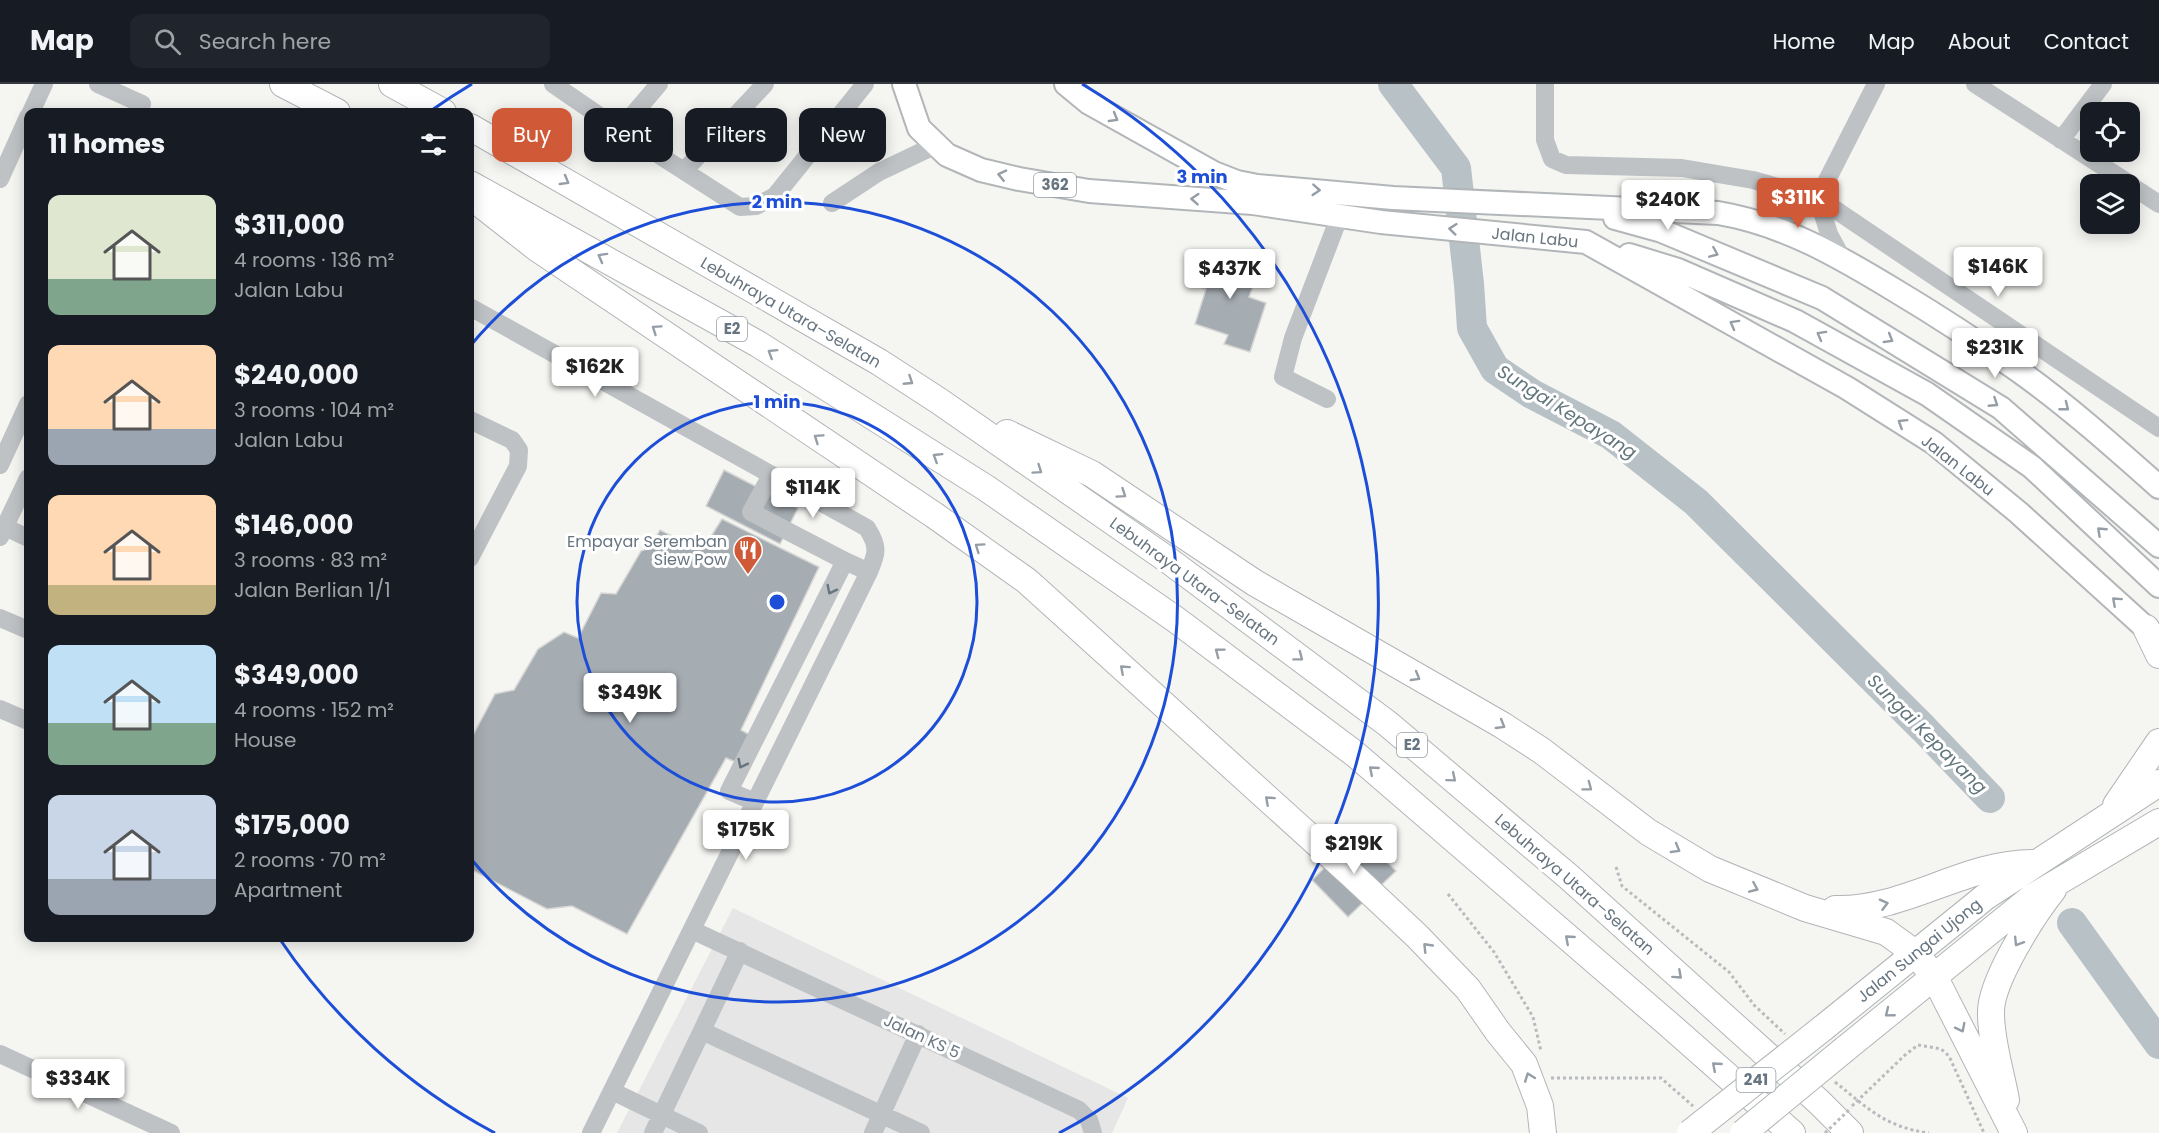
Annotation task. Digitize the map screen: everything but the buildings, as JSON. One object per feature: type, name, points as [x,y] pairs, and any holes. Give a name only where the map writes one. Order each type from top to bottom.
[{"type":"highway","points":[[283,84],[329,108]]},
{"type":"highway","points":[[392,84],[436,108]]},
{"type":"highway","name":"Lebuhraya Utara–Selatan","points":[[474,129],[879,362],[1168,560],[1388,724],[1569,877],[1810,1094],[1850,1133]]},
{"type":"highway","name":"E2","points":[[474,186],[758,344],[987,488],[1175,619],[1354,754],[1792,1133]]},
{"type":"highway","points":[[474,198],[538,249],[934,515],[1027,581],[1352,875],[1417,936],[1468,989],[1524,1064],[1540,1106],[1543,1133]]},
{"type":"highway","points":[[939,401],[1092,474],[1255,583],[1502,725],[1542,751],[1648,832],[1710,869],[1805,908],[1886,932],[1916,953],[1934,976],[2013,1131]]},
{"type":"highway","points":[[2152,634],[2159,655]]},
{"type":"highway","points":[[2101,822],[2159,742]]},
{"type":"highway","name":"Jalan Sungai Ujong","points":[[1743,1133],[1934,976],[2101,822],[2159,783]]},
{"type":"highway","name":"Jalan Sungai Ujong","points":[[1693,1121],[1822,1028],[1985,897],[2106,852],[2157,824]]},
{"type":"highway","points":[[1805,908],[1869,908],[1975,874],[2038,879],[2014,947],[1994,993],[1990,1011],[2013,1131]]},
{"type":"main road","name":"Jalan Labu","points":[[904,84],[919,128],[947,155],[981,170],[1019,179],[1089,191],[1253,202],[1381,222],[1586,242],[1847,388],[1934,443],[2019,513],[2152,634]]},
{"type":"main road","name":"Jalan Labu","points":[[1066,84],[1089,104],[1214,173],[1237,182],[1257,186],[1393,198],[1718,213],[1762,222],[1842,258],[2019,371],[2086,424],[2159,487]]},
{"type":"main road","points":[[1579,207],[1662,231],[1822,298],[2001,408],[2159,546]]},
{"type":"main road","points":[[1586,242],[1678,270],[1785,316],[1928,394],[2032,467],[2159,586]]},
{"type":"street","points":[[33,108],[44,84]]},
{"type":"street","points":[[99,84],[142,104]]},
{"type":"street","points":[[553,84],[588,108]]},
{"type":"street","points":[[639,108],[659,84]]},
{"type":"street","points":[[684,171],[765,84]]},
{"type":"street","points":[[670,162],[740,207],[756,206],[775,196],[865,84]]},
{"type":"street","points":[[1545,84],[1545,140],[1552,159],[1566,165],[1682,168],[1753,180],[1818,198],[2159,428]]},
{"type":"street","points":[[1762,222],[1784,216],[1818,198],[1876,84]]},
{"type":"street","points":[[1975,84],[2113,174]]},
{"type":"street","points":[[2061,140],[2103,84]]},
{"type":"street","points":[[0,179],[24,126]]},
{"type":"street","points":[[832,203],[879,172],[936,145]]},
{"type":"street","points":[[2140,192],[2159,204]]},
{"type":"street","points":[[1818,198],[1829,234],[1842,258]]},
{"type":"street","points":[[1327,399],[1283,377],[1293,338],[1340,215]]},
{"type":"street","points":[[474,309],[867,528],[875,542],[875,558],[869,572],[591,1133]]},
{"type":"street","points":[[0,465],[24,413]]},
{"type":"street","points":[[474,422],[512,440],[519,450],[518,466],[474,550]]},
{"type":"street","points":[[771,475],[751,512],[869,572]]},
{"type":"street","points":[[24,487],[3,532],[24,536]]},
{"type":"street","points":[[755,802],[729,791],[845,561]]},
{"type":"street","points":[[0,618],[24,628]]},
{"type":"street","points":[[0,709],[24,719]]},
{"type":"street","name":"Jalan KS 5","points":[[692,930],[1079,1110],[1089,1120],[1093,1133]]},
{"type":"street","points":[[653,1133],[740,951]]},
{"type":"street","points":[[702,1031],[921,1133]]},
{"type":"street","points":[[873,1133],[918,1035]]},
{"type":"street","points":[[0,1054],[171,1133]]},
{"type":"street","points":[[612,1091],[699,1133]]},
{"type":"path","points":[[1616,867],[1622,886],[1729,972],[1754,1005],[1785,1035]]},
{"type":"path","points":[[1448,894],[1494,952],[1533,1017],[1542,1055]]},
{"type":"path","points":[[1825,1133],[1918,1045],[1941,1049],[1949,1056],[1984,1133]]},
{"type":"path","points":[[1544,1078],[1661,1078],[1693,1121]]},
{"type":"path","points":[[1833,1080],[1880,1118],[1909,1130],[1929,1133]]},
{"type":"shaded area","points":[[733,908],[1128,1098],[1112,1133],[617,1133]]},
{"type":"waterway","name":"Sungai Kepayang","points":[[1393,84],[1456,168],[1472,328],[1495,369],[1532,394],[1611,435],[1696,502],[1990,798]]},
{"type":"waterway","name":"Sungai Kepayang","points":[[2072,923],[2159,1044]]},
{"type":"place","name":"Empayar Seremban Siew Pow","points":[[748,576]]}]
